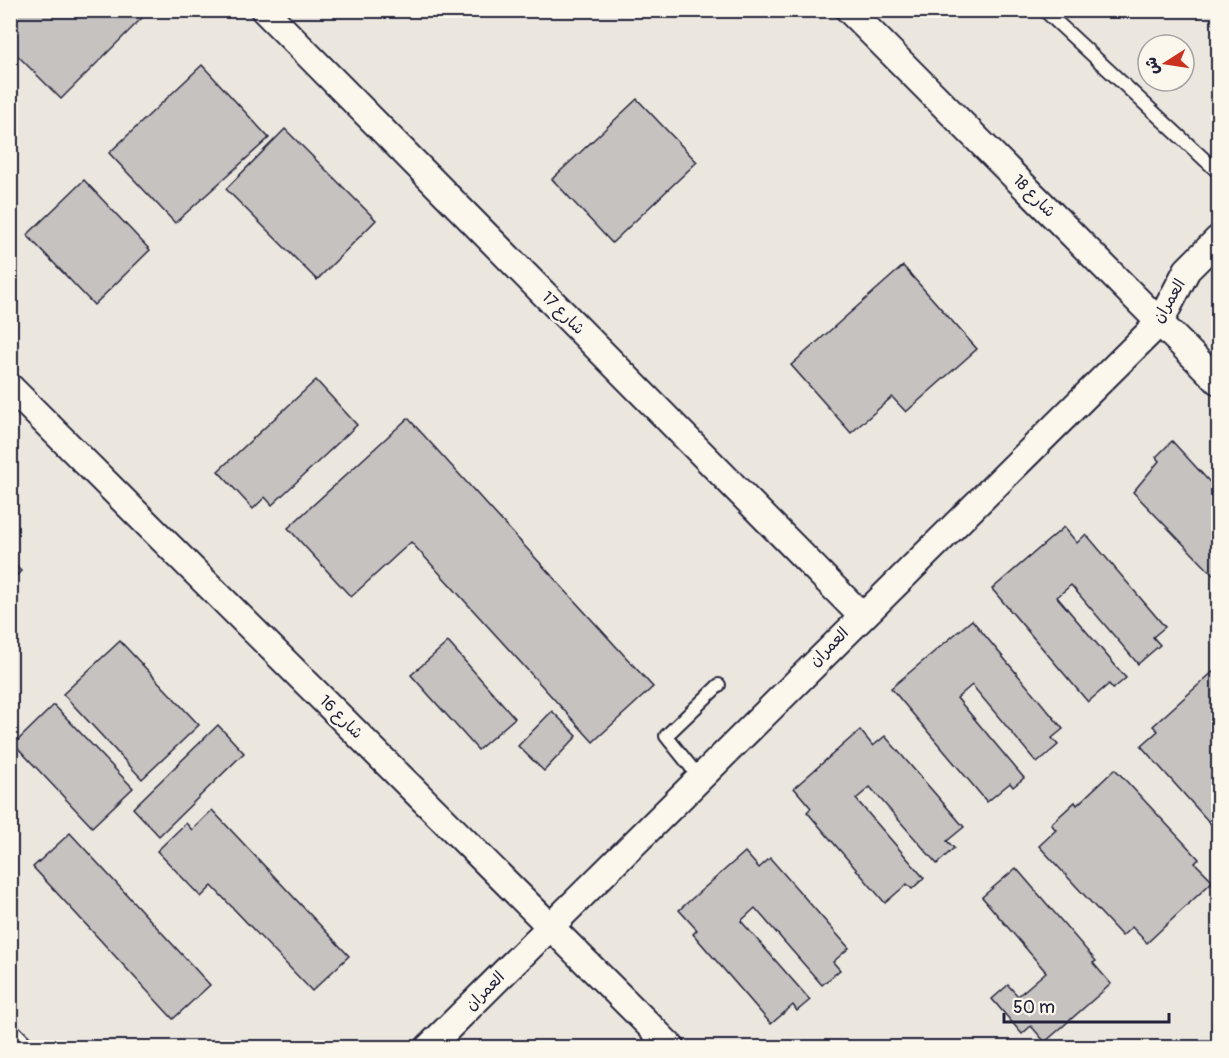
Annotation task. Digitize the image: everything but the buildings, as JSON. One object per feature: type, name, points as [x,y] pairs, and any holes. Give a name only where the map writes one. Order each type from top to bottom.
[{"type":"street","name":"شارع 17","points":[[264,10],[861,615]]},
{"type":"street","name":"شارع 18","points":[[849,10],[1218,381]]},
{"type":"street","name":"العمران","points":[[428,1047],[861,615],[1160,322],[1187,270],[1218,239]]},
{"type":"street","name":"شارع 16","points":[[10,387],[672,1047]]},
{"type":"street","points":[[10,1037],[21,1047]]},
{"type":"lane","points":[[1044,10],[1218,172]]},
{"type":"lane","points":[[699,777],[666,736],[719,684]]},
{"type":"shaded area","points":[[11,11],[1218,11],[1218,1047],[11,1047]]}]
